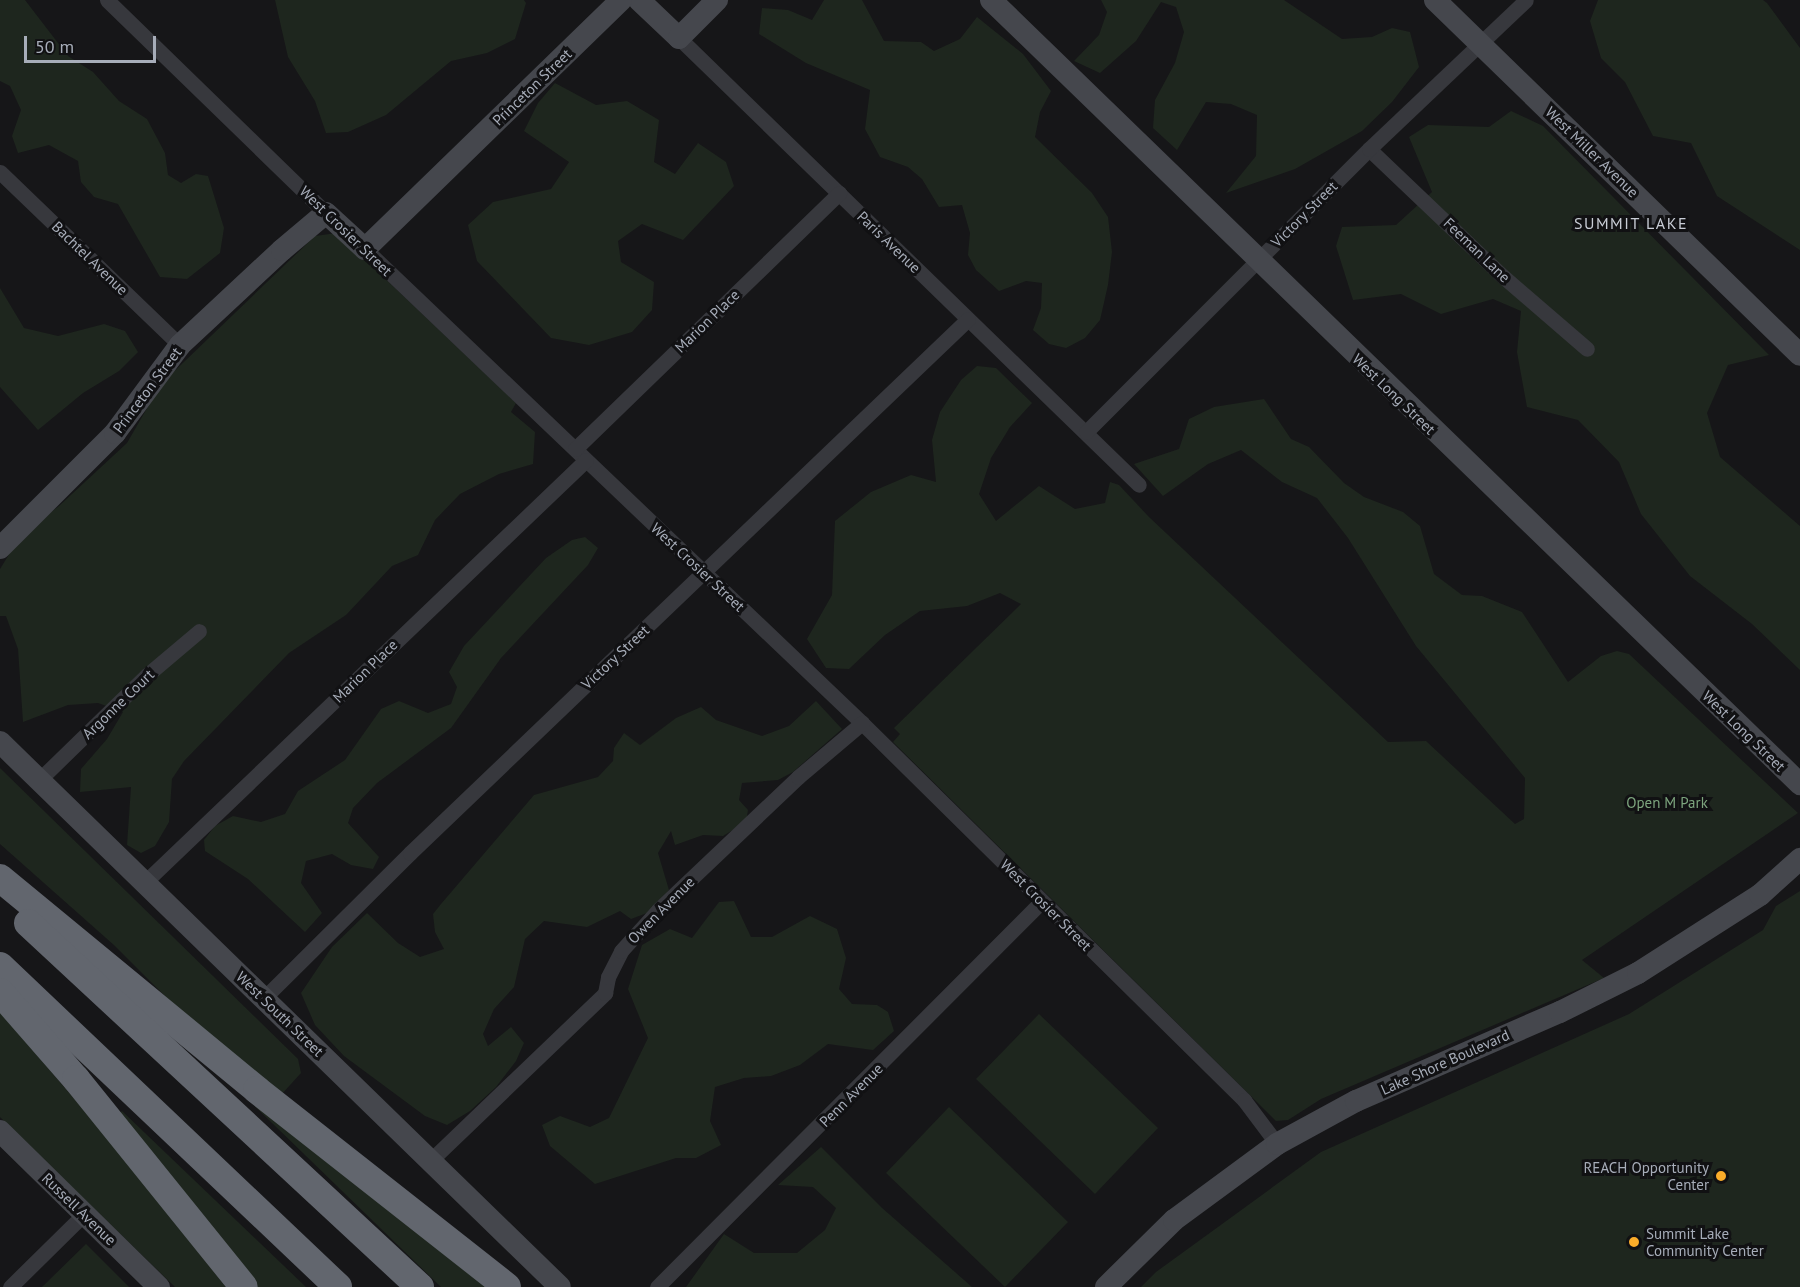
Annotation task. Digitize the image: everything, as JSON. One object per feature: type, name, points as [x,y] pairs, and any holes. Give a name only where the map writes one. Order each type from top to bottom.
[{"type":"highway","points":[[0,878],[257,1090],[507,1287]]},
{"type":"highway","points":[[0,897],[420,1287]]},
{"type":"highway","points":[[0,966],[338,1287]]},
{"type":"highway","points":[[0,992],[76,1079],[244,1287]]},
{"type":"street","name":"West Crosier Street","points":[[107,0],[326,213],[862,723],[1244,1100],[1277,1144]]},
{"type":"street","name":"Princeton Street","points":[[365,249],[621,0]]},
{"type":"street","name":"Paris Avenue","points":[[639,0],[1139,485]]},
{"type":"street","points":[[679,38],[717,0]]},
{"type":"street","name":"West Long Street","points":[[991,0],[1256,261],[1800,784]]},
{"type":"street","name":"West Miller Avenue","points":[[1435,0],[1800,355]]},
{"type":"street","name":"Victory Street","points":[[1086,432],[1369,149],[1526,0]]},
{"type":"street","name":"Feeman Lane","points":[[1369,149],[1499,273],[1587,349]]},
{"type":"street","name":"Bachtel Avenue","points":[[0,172],[180,345]]},
{"type":"street","name":"Marion Place","points":[[145,882],[580,454],[839,193]]},
{"type":"street","name":"Princeton Street","points":[[0,548],[115,434],[180,345],[326,213]]},
{"type":"street","name":"Victory Street","points":[[264,998],[968,319]]},
{"type":"street","name":"Argonne Court","points":[[39,780],[147,675],[199,631]]},
{"type":"street","name":"Owen Avenue","points":[[430,1161],[596,1004],[605,993],[608,977],[621,951],[658,910],[798,777],[862,723]]},
{"type":"street","name":"West South Street","points":[[0,742],[560,1287]]},
{"type":"street","name":"Lake Shore Boulevard","points":[[1106,1287],[1174,1220],[1277,1144],[1356,1101],[1560,1012],[1638,973],[1760,895],[1800,860]]},
{"type":"street","name":"Penn Avenue","points":[[657,1287],[1042,901]]},
{"type":"street","name":"Russell Avenue","points":[[0,1131],[159,1287]]},
{"type":"street","points":[[10,1287],[84,1214]]},
{"type":"green space","points":[[0,0],[25,0],[68,56],[93,72],[119,101],[147,119],[165,153],[168,175],[181,183],[196,174],[208,176],[224,228],[220,253],[187,279],[160,277],[118,204],[94,197],[81,182],[78,161],[49,145],[18,153],[12,136],[21,110],[10,86],[0,81]]},
{"type":"green space","points":[[275,0],[524,0],[526,3],[515,39],[487,53],[451,61],[386,115],[348,132],[326,133],[315,101],[288,57]]},
{"type":"green space","points":[[824,0],[862,0],[884,41],[921,42],[934,51],[960,39],[977,17],[1023,54],[1051,91],[1040,112],[1035,137],[1092,193],[1108,217],[1112,252],[1108,285],[1100,320],[1085,338],[1066,348],[1049,344],[1033,330],[1041,308],[1042,283],[1026,281],[999,291],[976,270],[968,255],[970,233],[962,205],[939,207],[922,179],[908,167],[880,157],[865,129],[870,90],[806,63],[759,34],[762,8],[788,10],[812,20]]},
{"type":"green space","points":[[1101,0],[1284,0],[1342,39],[1372,37],[1392,28],[1410,32],[1419,67],[1392,102],[1362,131],[1295,169],[1226,193],[1256,156],[1257,115],[1231,104],[1206,102],[1177,150],[1153,128],[1155,100],[1175,63],[1184,32],[1176,7],[1161,2],[1136,41],[1100,73],[1074,61],[1099,35],[1107,12]]},
{"type":"green space","points":[[1598,0],[1763,0],[1767,3],[1800,48],[1800,250],[1717,196],[1691,143],[1653,136],[1625,82],[1601,58],[1590,21]]},
{"type":"green space","points":[[555,83],[596,105],[627,101],[659,120],[654,162],[675,174],[698,143],[726,162],[734,186],[683,240],[642,224],[618,241],[621,262],[654,282],[652,310],[632,332],[589,345],[551,338],[477,261],[468,225],[493,202],[551,189],[569,162],[524,131],[538,103]]},
{"type":"green space","points":[[1511,111],[1543,126],[1769,355],[1728,365],[1707,413],[1720,457],[1800,526],[1800,670],[1752,624],[1690,576],[1641,514],[1619,462],[1578,420],[1527,407],[1517,352],[1521,311],[1493,299],[1441,314],[1401,294],[1353,300],[1336,246],[1342,227],[1396,225],[1432,192],[1409,137],[1428,125],[1489,127]]},
{"type":"green space","points":[[337,233],[516,403],[511,412],[535,432],[533,464],[499,474],[460,494],[435,520],[418,555],[392,566],[346,615],[289,653],[184,761],[172,779],[169,822],[155,846],[141,853],[127,845],[131,787],[80,792],[81,769],[107,739],[123,712],[98,703],[68,705],[23,722],[18,649],[6,616],[0,616],[0,569],[21,535],[59,506],[127,443],[161,384],[315,236]]},
{"type":"green space","points":[[0,288],[24,328],[58,336],[104,324],[125,331],[138,352],[119,371],[83,393],[38,430],[0,387]]},
{"type":"green space","name":"Open M Park","points":[[977,366],[996,368],[1032,403],[1010,427],[991,458],[979,494],[996,521],[1039,486],[1075,509],[1105,503],[1110,482],[1119,485],[1149,517],[1388,742],[1426,741],[1515,824],[1524,819],[1525,778],[1416,646],[1348,538],[1317,498],[1282,482],[1241,450],[1208,464],[1163,496],[1134,464],[1179,449],[1189,419],[1214,407],[1264,399],[1291,439],[1309,447],[1344,483],[1364,497],[1403,512],[1420,526],[1434,574],[1462,595],[1482,596],[1522,612],[1568,682],[1601,656],[1617,651],[1629,654],[1798,813],[1582,960],[1604,978],[1321,1099],[1288,1120],[1276,1121],[893,742],[900,734],[894,728],[1021,604],[1000,593],[967,606],[920,611],[885,635],[849,669],[826,668],[807,639],[832,595],[835,521],[871,492],[911,475],[936,482],[932,440],[940,412],[961,380]]},
{"type":"green space","points":[[585,537],[598,548],[588,565],[501,658],[451,728],[377,783],[353,808],[348,823],[379,857],[373,869],[351,865],[332,854],[306,861],[301,883],[322,913],[305,932],[248,879],[205,851],[204,840],[215,826],[233,816],[261,822],[285,814],[298,791],[345,760],[381,709],[399,701],[428,713],[451,704],[457,687],[449,672],[464,646],[546,558],[572,540]]},
{"type":"green space","points":[[816,701],[842,729],[793,772],[778,780],[742,783],[739,800],[748,810],[746,822],[723,836],[703,835],[675,845],[671,831],[658,853],[669,890],[647,913],[631,919],[620,911],[587,927],[544,921],[525,939],[514,987],[494,1009],[483,1034],[488,1046],[511,1027],[524,1043],[516,1061],[496,1087],[470,1111],[447,1125],[425,1116],[344,1056],[315,1025],[301,993],[332,947],[367,913],[398,943],[420,957],[444,949],[435,932],[433,914],[441,904],[534,795],[598,777],[613,761],[614,748],[624,733],[640,745],[676,718],[701,707],[716,720],[762,736],[789,726]]},
{"type":"green space","points":[[0,768],[298,1059],[301,1073],[281,1095],[219,1050],[115,946],[0,844]]},
{"type":"green space","points":[[1800,891],[1800,1287],[1141,1287],[1156,1272],[1321,1152],[1629,1014],[1763,930],[1776,906]]},
{"type":"green space","points":[[734,901],[751,937],[772,937],[810,916],[837,929],[846,958],[839,989],[852,1004],[877,1005],[888,1012],[894,1031],[873,1050],[828,1044],[800,1065],[771,1076],[744,1078],[715,1087],[710,1121],[721,1145],[696,1158],[676,1158],[595,1184],[550,1146],[542,1125],[560,1116],[590,1127],[609,1118],[648,1038],[628,989],[642,945],[670,929],[692,938],[719,902]]},
{"type":"green space","points":[[0,1012],[96,1124],[226,1287],[175,1287],[0,1117]]},
{"type":"green space","points":[[1039,1014],[1158,1128],[1095,1194],[976,1079]]},
{"type":"green space","points":[[198,1051],[493,1287],[441,1287]]},
{"type":"green space","points":[[949,1107],[1068,1222],[1005,1287],[886,1173]]},
{"type":"green space","points":[[122,1111],[306,1287],[253,1287],[115,1117]]},
{"type":"green space","points":[[821,1147],[881,1207],[972,1287],[686,1287],[724,1234],[754,1253],[797,1253],[825,1230],[836,1208],[813,1187],[778,1185]]},
{"type":"green space","points":[[86,1244],[129,1287],[42,1287]]},
{"type":"place","name":"REACH Opportunity Center","points":[[1721,1176]]},
{"type":"place","name":"Summit Lake Community Center","points":[[1634,1242]]},
{"type":"district","name":"SUMMIT LAKE","points":[[1631,223]]}]
